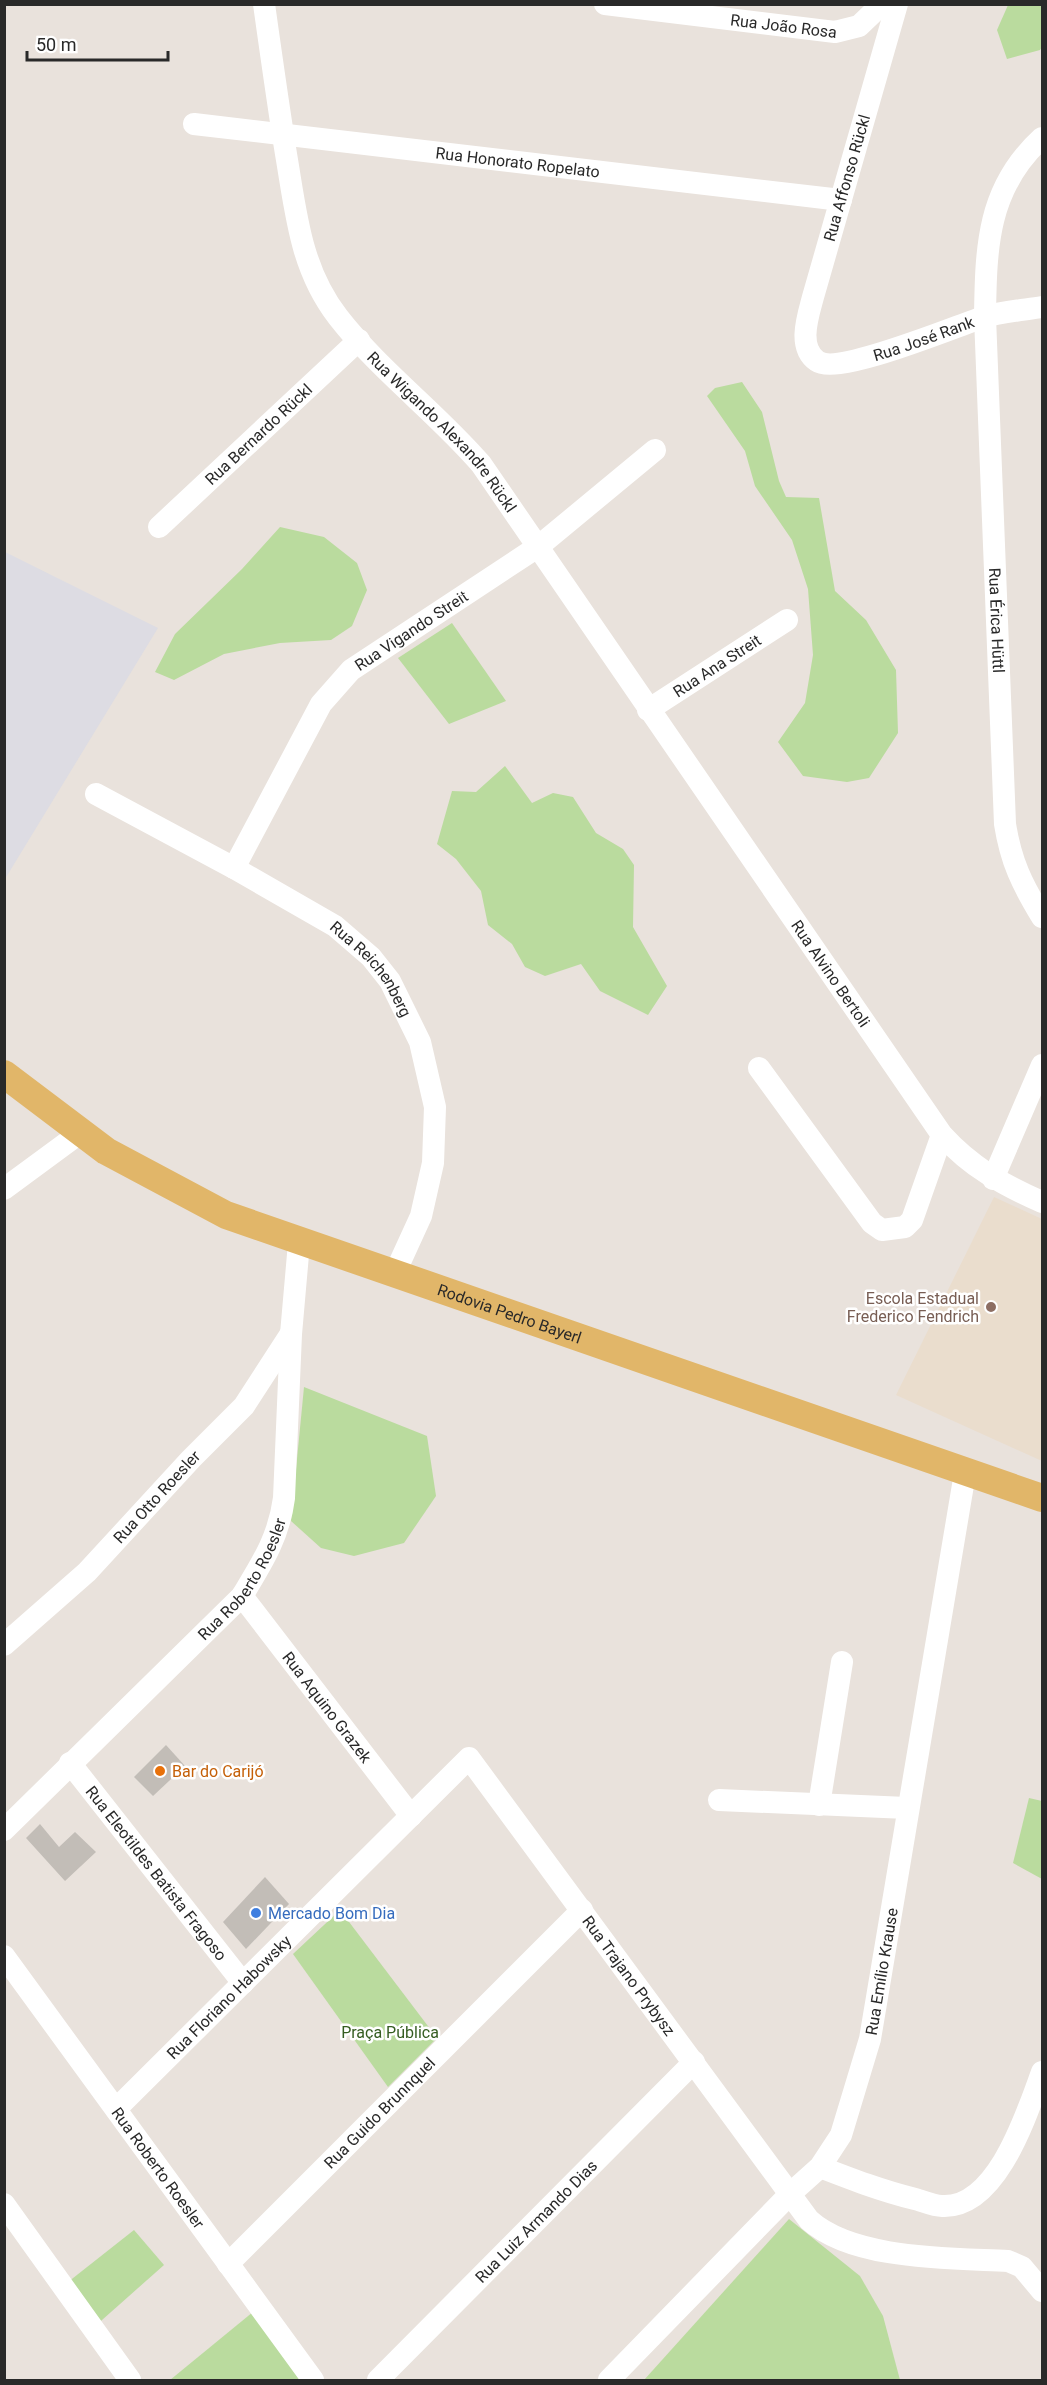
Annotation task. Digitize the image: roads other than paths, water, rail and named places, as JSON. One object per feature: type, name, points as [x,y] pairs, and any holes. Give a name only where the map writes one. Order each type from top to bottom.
[{"type":"main road","name":"Rodovia Pedro Bayerl","points":[[4,1074],[106,1151],[197,1203],[299,1243],[1042,1498]]},
{"type":"street","name":"Rua Wigando Alexandre Rückl","points":[[264,4],[297,223],[310,270],[338,316],[359,340],[455,434],[481,465],[539,546],[648,710]]},
{"type":"street","name":"Rua João Rosa","points":[[604,4],[835,32],[859,26],[882,4]]},
{"type":"street","name":"Rua Affonso Rückl","points":[[808,352],[805,340],[808,319],[897,4]]},
{"type":"street","name":"Rua Honorato Ropelato","points":[[194,124],[841,200]]},
{"type":"street","name":"Rua Érica Hüttl","points":[[1042,138],[1014,169],[1003,189],[993,216],[986,264],[985,317],[1005,824],[1012,861],[1022,885],[1042,916]]},
{"type":"street","name":"Rua José Rank","points":[[808,352],[819,363],[831,364],[848,361],[914,342],[985,317],[1042,307]]},
{"type":"street","name":"Rua Bernardo Rückl","points":[[159,528],[359,340]]},
{"type":"street","name":"Rua Vigando Streit","points":[[234,868],[321,704],[333,686],[351,670],[539,546],[655,450]]},
{"type":"street","name":"Rua Ana Streit","points":[[648,710],[787,620]]},
{"type":"street","name":"Rua Alvino Bertoli","points":[[648,710],[942,1135],[973,1166],[993,1179],[1042,1202]]},
{"type":"street","name":"Rua Reichenberg","points":[[96,794],[234,868],[335,926],[371,957],[390,981],[420,1042],[435,1107],[433,1164],[421,1216],[394,1275]]},
{"type":"street","points":[[993,1179],[1042,1065]]},
{"type":"street","points":[[759,1068],[872,1223],[882,1230],[905,1227],[912,1220],[942,1135]]},
{"type":"street","points":[[4,1189],[80,1133]]},
{"type":"street","name":"Rua Roberto Roesler","points":[[4,1830],[242,1596],[269,1551],[281,1524],[291,1334],[299,1243]]},
{"type":"street","name":"Rua Otto Roesler","points":[[4,1645],[87,1572],[190,1459],[244,1406],[291,1334]]},
{"type":"street","name":"Rua Emílio Krause","points":[[609,2380],[791,2193],[820,2167],[841,2135],[870,2039],[965,1473]]},
{"type":"street","name":"Rua Aquino Grazek","points":[[242,1596],[411,1816]]},
{"type":"street","points":[[819,1805],[842,1662]]},
{"type":"street","name":"Rua Floriano Habowsky","points":[[116,2109],[469,1758]]},
{"type":"street","name":"Rua Trajano Prybysz","points":[[469,1758],[809,2220],[824,2233],[847,2242],[914,2256],[1008,2261],[1022,2267],[1042,2291]]},
{"type":"street","name":"Rua Eleotildes Batista Fragoso","points":[[70,1763],[243,1983]]},
{"type":"street","points":[[719,1800],[908,1808]]},
{"type":"street","name":"Rua Guido Brunnquel","points":[[228,2264],[582,1910]]},
{"type":"street","name":"Rua Roberto Roesler","points":[[4,1956],[313,2380]]},
{"type":"street","name":"Rua Luiz Armando Dias","points":[[378,2380],[694,2062]]},
{"type":"street","points":[[820,2167],[883,2191],[942,2206],[958,2203],[976,2194],[998,2170],[1027,2114],[1042,2072]]},
{"type":"street","points":[[4,2204],[130,2380]]},
{"type":"place","name":"Escola Estadual Frederico Fendrich","points":[[991,1307]]},
{"type":"place","name":"Bar do Carijó","points":[[160,1771]]},
{"type":"place","name":"Mercado Bom Dia","points":[[256,1913]]},
{"type":"park label","name":"Praça Pública","points":[[390,2032]]}]
